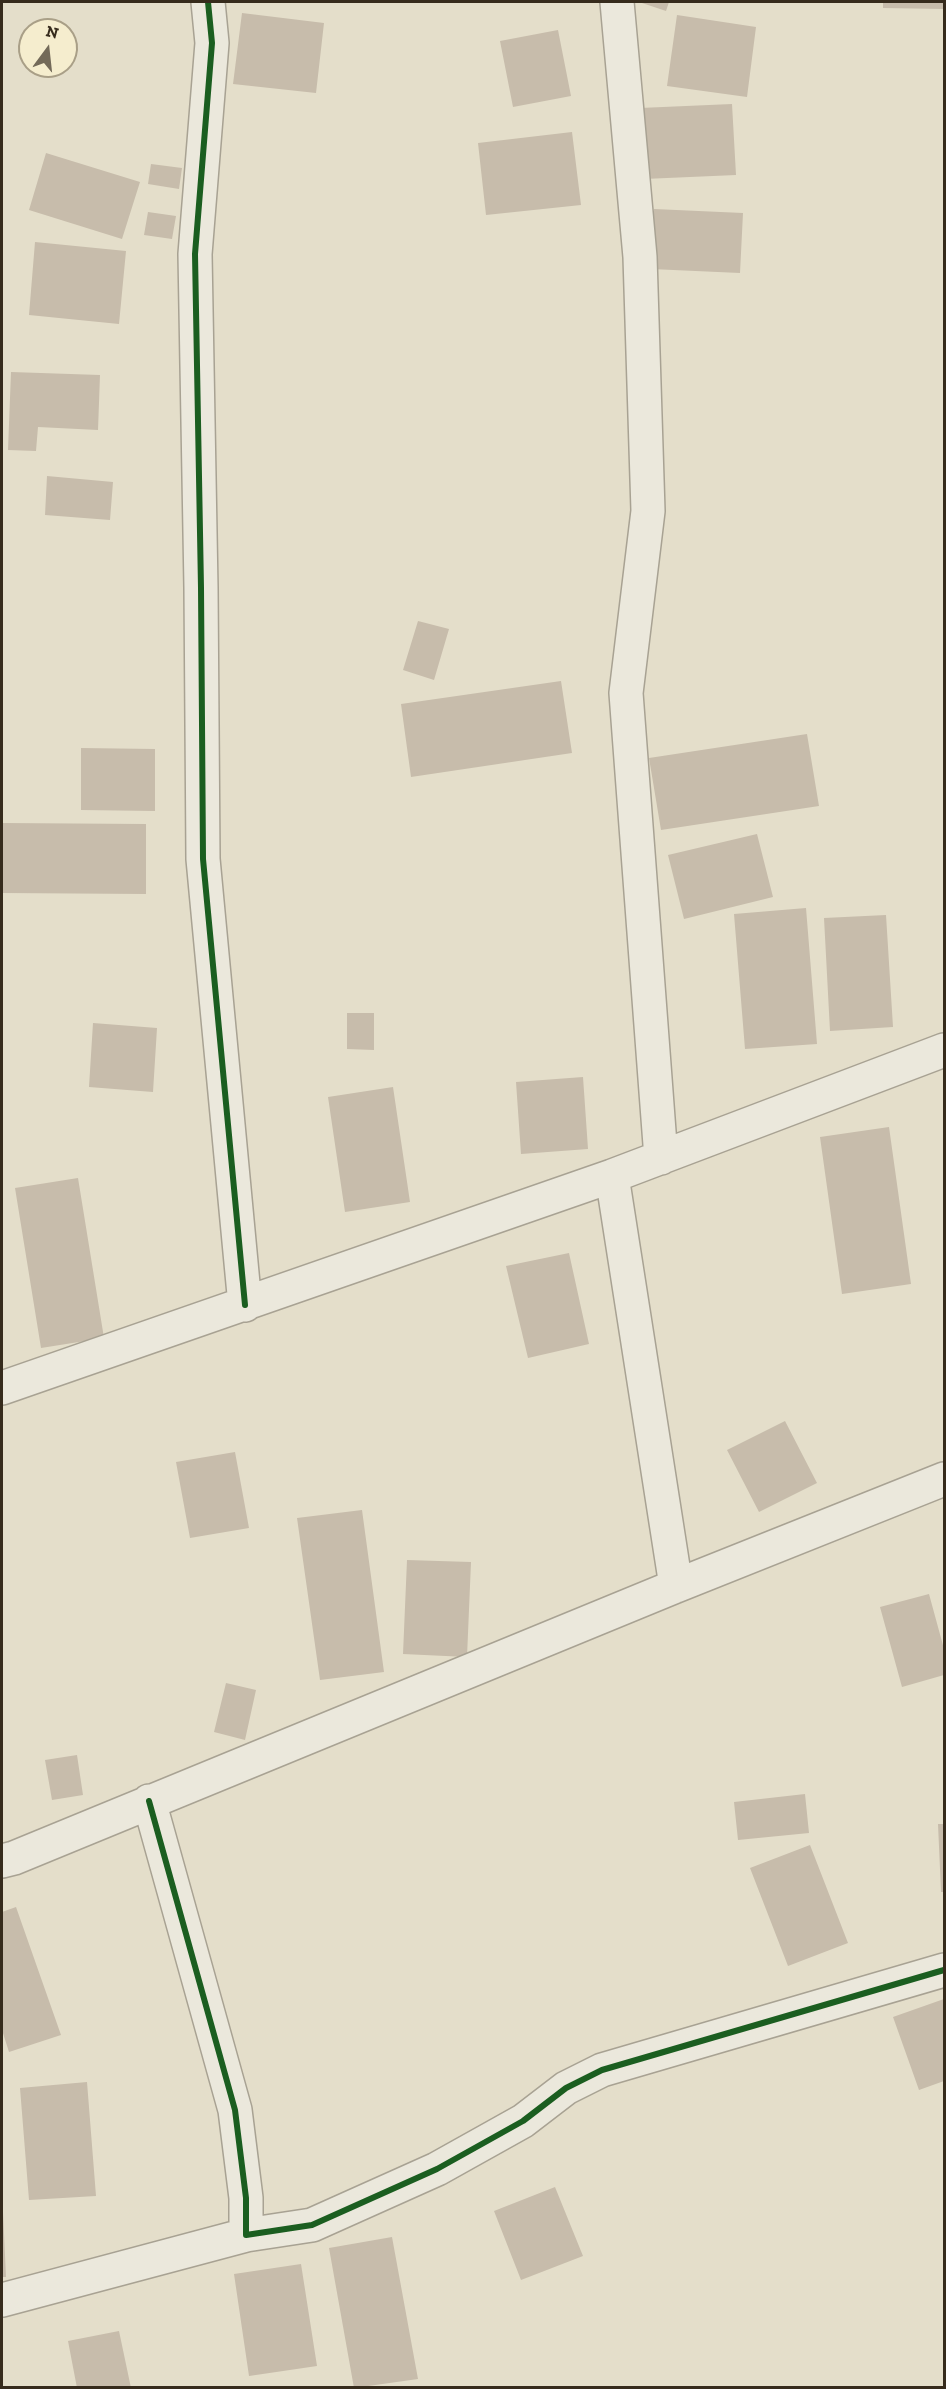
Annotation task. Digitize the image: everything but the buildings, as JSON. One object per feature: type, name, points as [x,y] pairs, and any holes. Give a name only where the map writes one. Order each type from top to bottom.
[{"type":"street","points":[[208,2],[212,44],[195,254],[203,859],[245,1305]]},
{"type":"street","points":[[617,2],[640,257],[648,511],[626,693],[661,1158]]},
{"type":"street","points":[[2,1388],[612,1176],[945,1050]]},
{"type":"street","points":[[612,1176],[676,1586]]},
{"type":"street","points":[[2,1861],[676,1586],[945,1479]]},
{"type":"street","points":[[149,1801],[235,2110],[246,2198],[246,2235]]},
{"type":"street","points":[[2,2300],[246,2235],[312,2225],[436,2169],[523,2121],[566,2088],[602,2070],[945,1970]]},
{"type":"cycle path","points":[[208,2],[212,43],[195,254],[203,859],[245,1305]]},
{"type":"cycle path","points":[[149,1801],[235,2110],[246,2198],[246,2235],[312,2225],[437,2169],[523,2121],[566,2088],[602,2070],[944,1970]]}]
